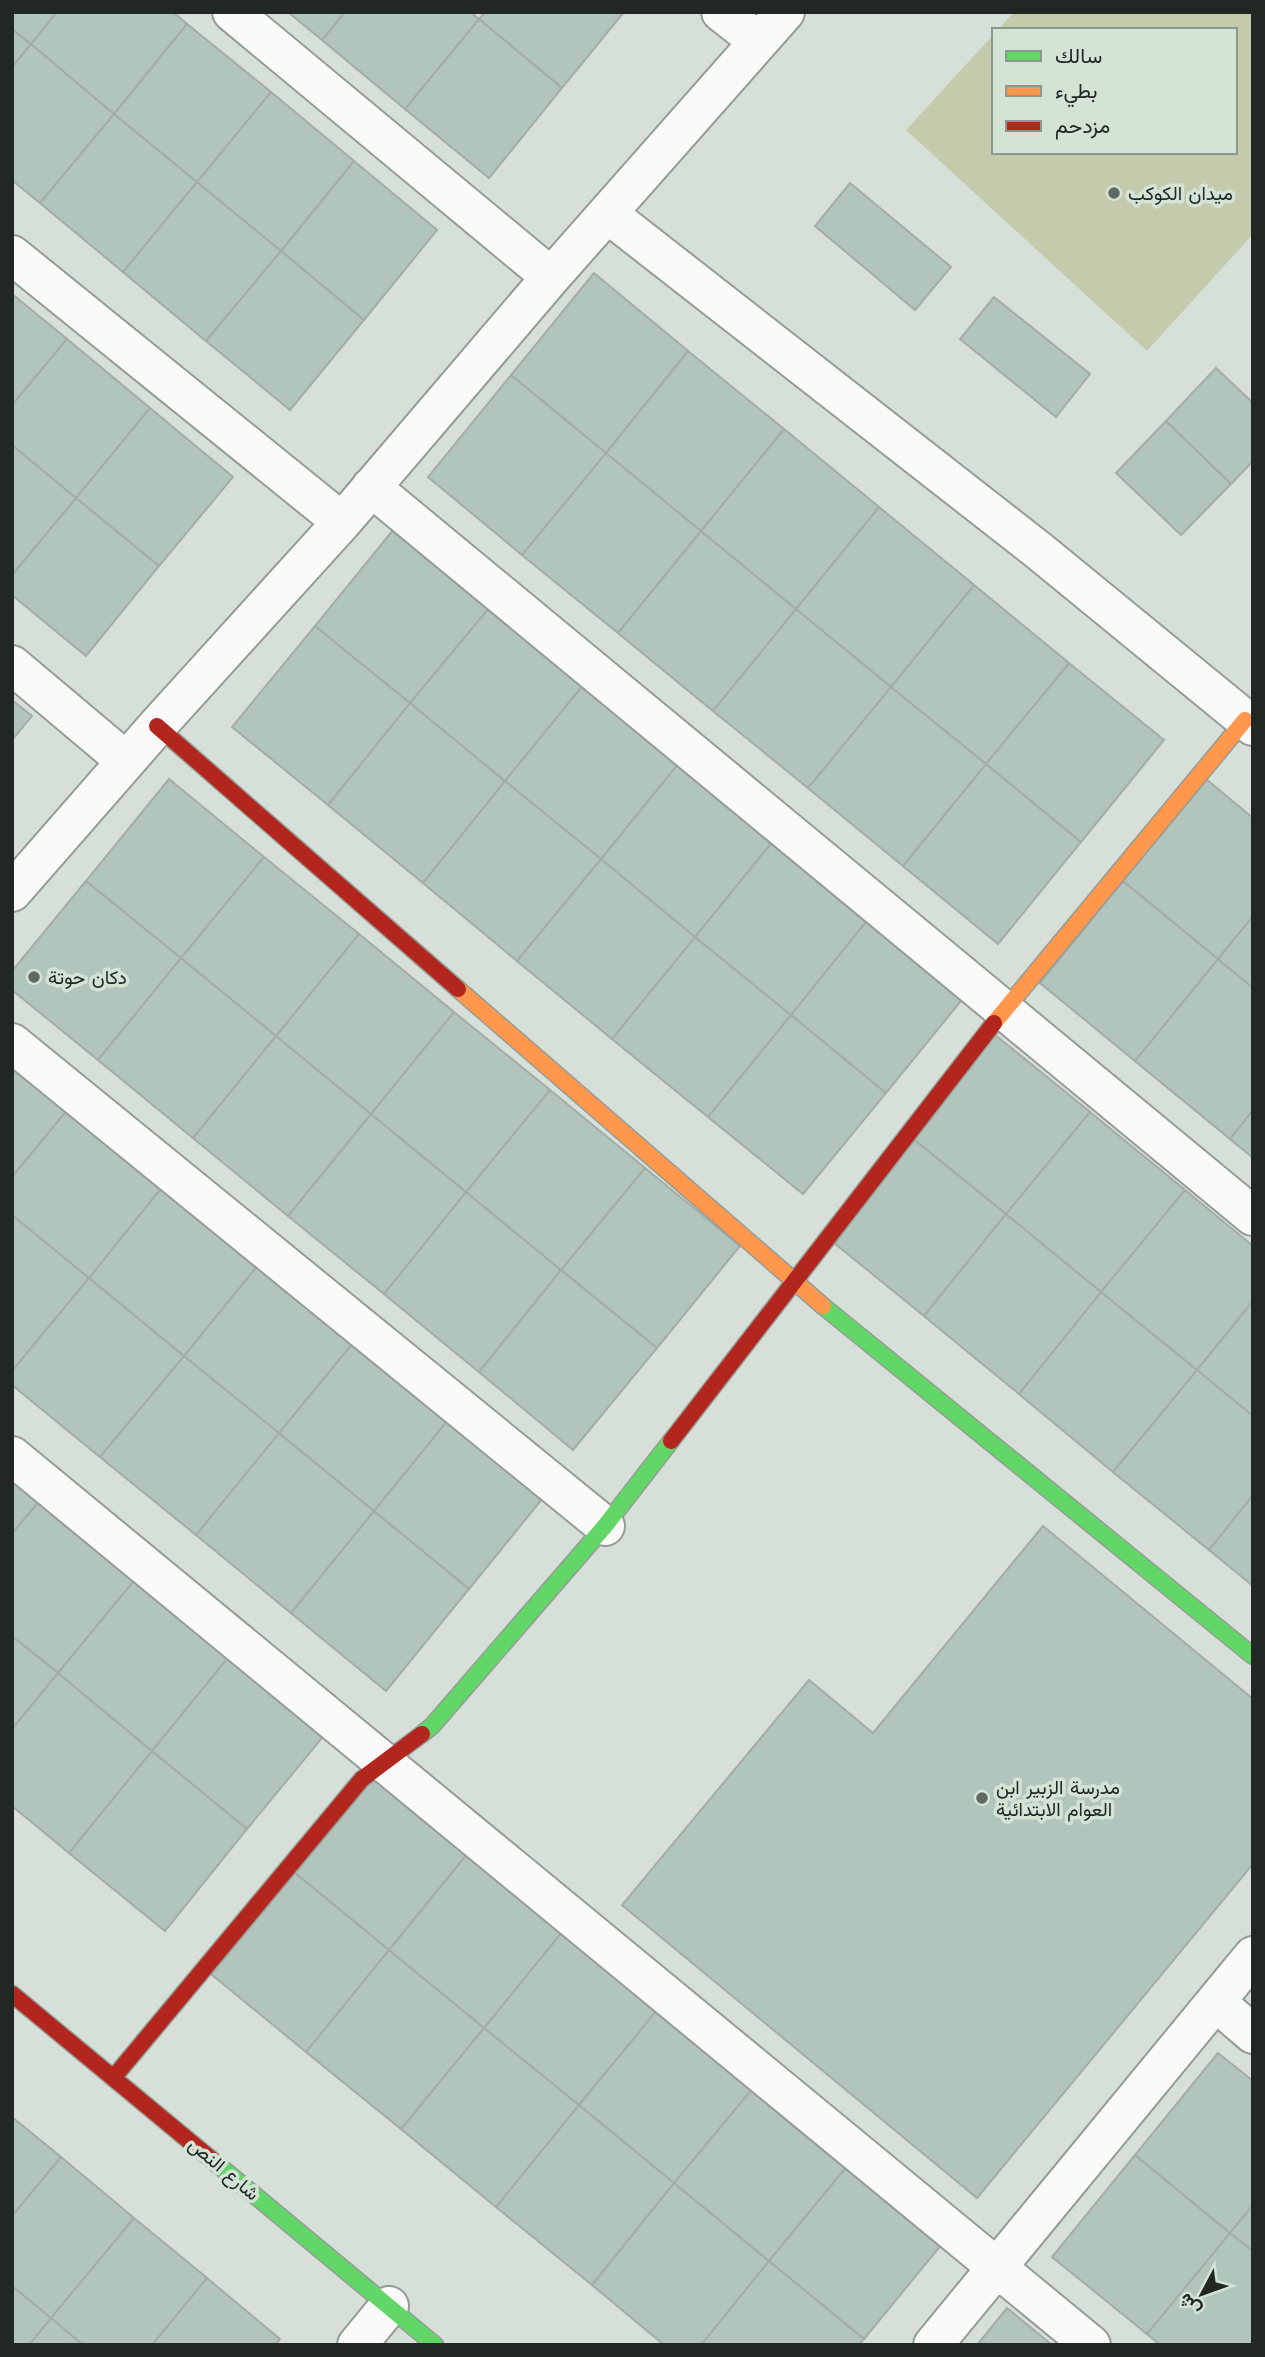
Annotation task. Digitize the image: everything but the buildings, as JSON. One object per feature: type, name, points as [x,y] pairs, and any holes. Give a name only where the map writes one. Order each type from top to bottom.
[{"type":"street","points":[[232,12],[551,277]]},
{"type":"street","points":[[721,12],[758,41]]},
{"type":"street","points":[[12,892],[157,726],[342,522],[551,277],[785,12]]},
{"type":"street","points":[[114,2077],[362,1779],[432,1726],[605,1526],[1005,1008],[1249,723],[1038,550],[608,214]]},
{"type":"street","points":[[12,255],[342,522]]},
{"type":"street","points":[[371,487],[1005,1008],[1253,1216]]},
{"type":"street","points":[[12,665],[126,761]]},
{"type":"street","points":[[157,726],[794,1282],[1253,1656]]},
{"type":"street","points":[[12,1043],[605,1526]]},
{"type":"street","points":[[12,1456],[1091,2345]]},
{"type":"street","points":[[933,2345],[996,2265],[1253,1956]]},
{"type":"street","name":"شارع النص","points":[[12,1994],[435,2345]]},
{"type":"street","points":[[1216,2002],[1253,2034]]},
{"type":"street","points":[[357,2345],[389,2306]]},
{"type":"green space","name":"ميدان الكوكب","points":[[1014,12],[1253,12],[1253,234],[1147,351],[906,130],[992,36],[992,154],[1237,154],[1237,28],[1000,28]]},
{"type":"traffic: fast","points":[[823,1306],[1253,1656]]},
{"type":"traffic: fast","points":[[422,1734],[432,1726],[605,1526],[671,1441]]},
{"type":"traffic: fast","points":[[217,2164],[435,2345]]},
{"type":"traffic: slow","points":[[994,1023],[1245,720]]},
{"type":"traffic: slow","points":[[458,989],[823,1306]]},
{"type":"traffic: jam","points":[[157,726],[458,989]]},
{"type":"traffic: jam","points":[[671,1441],[994,1023]]},
{"type":"traffic: jam","points":[[114,2077],[362,1779],[422,1734]]},
{"type":"traffic: jam","points":[[12,1994],[217,2164]]},
{"type":"place","name":"ميدان الكوكب","points":[[1114,193]]},
{"type":"place","name":"دكان حوتة","points":[[34,977]]},
{"type":"place","name":"مدرسة الزبير ابن العوام الابتدائية","points":[[982,1798]]}]
